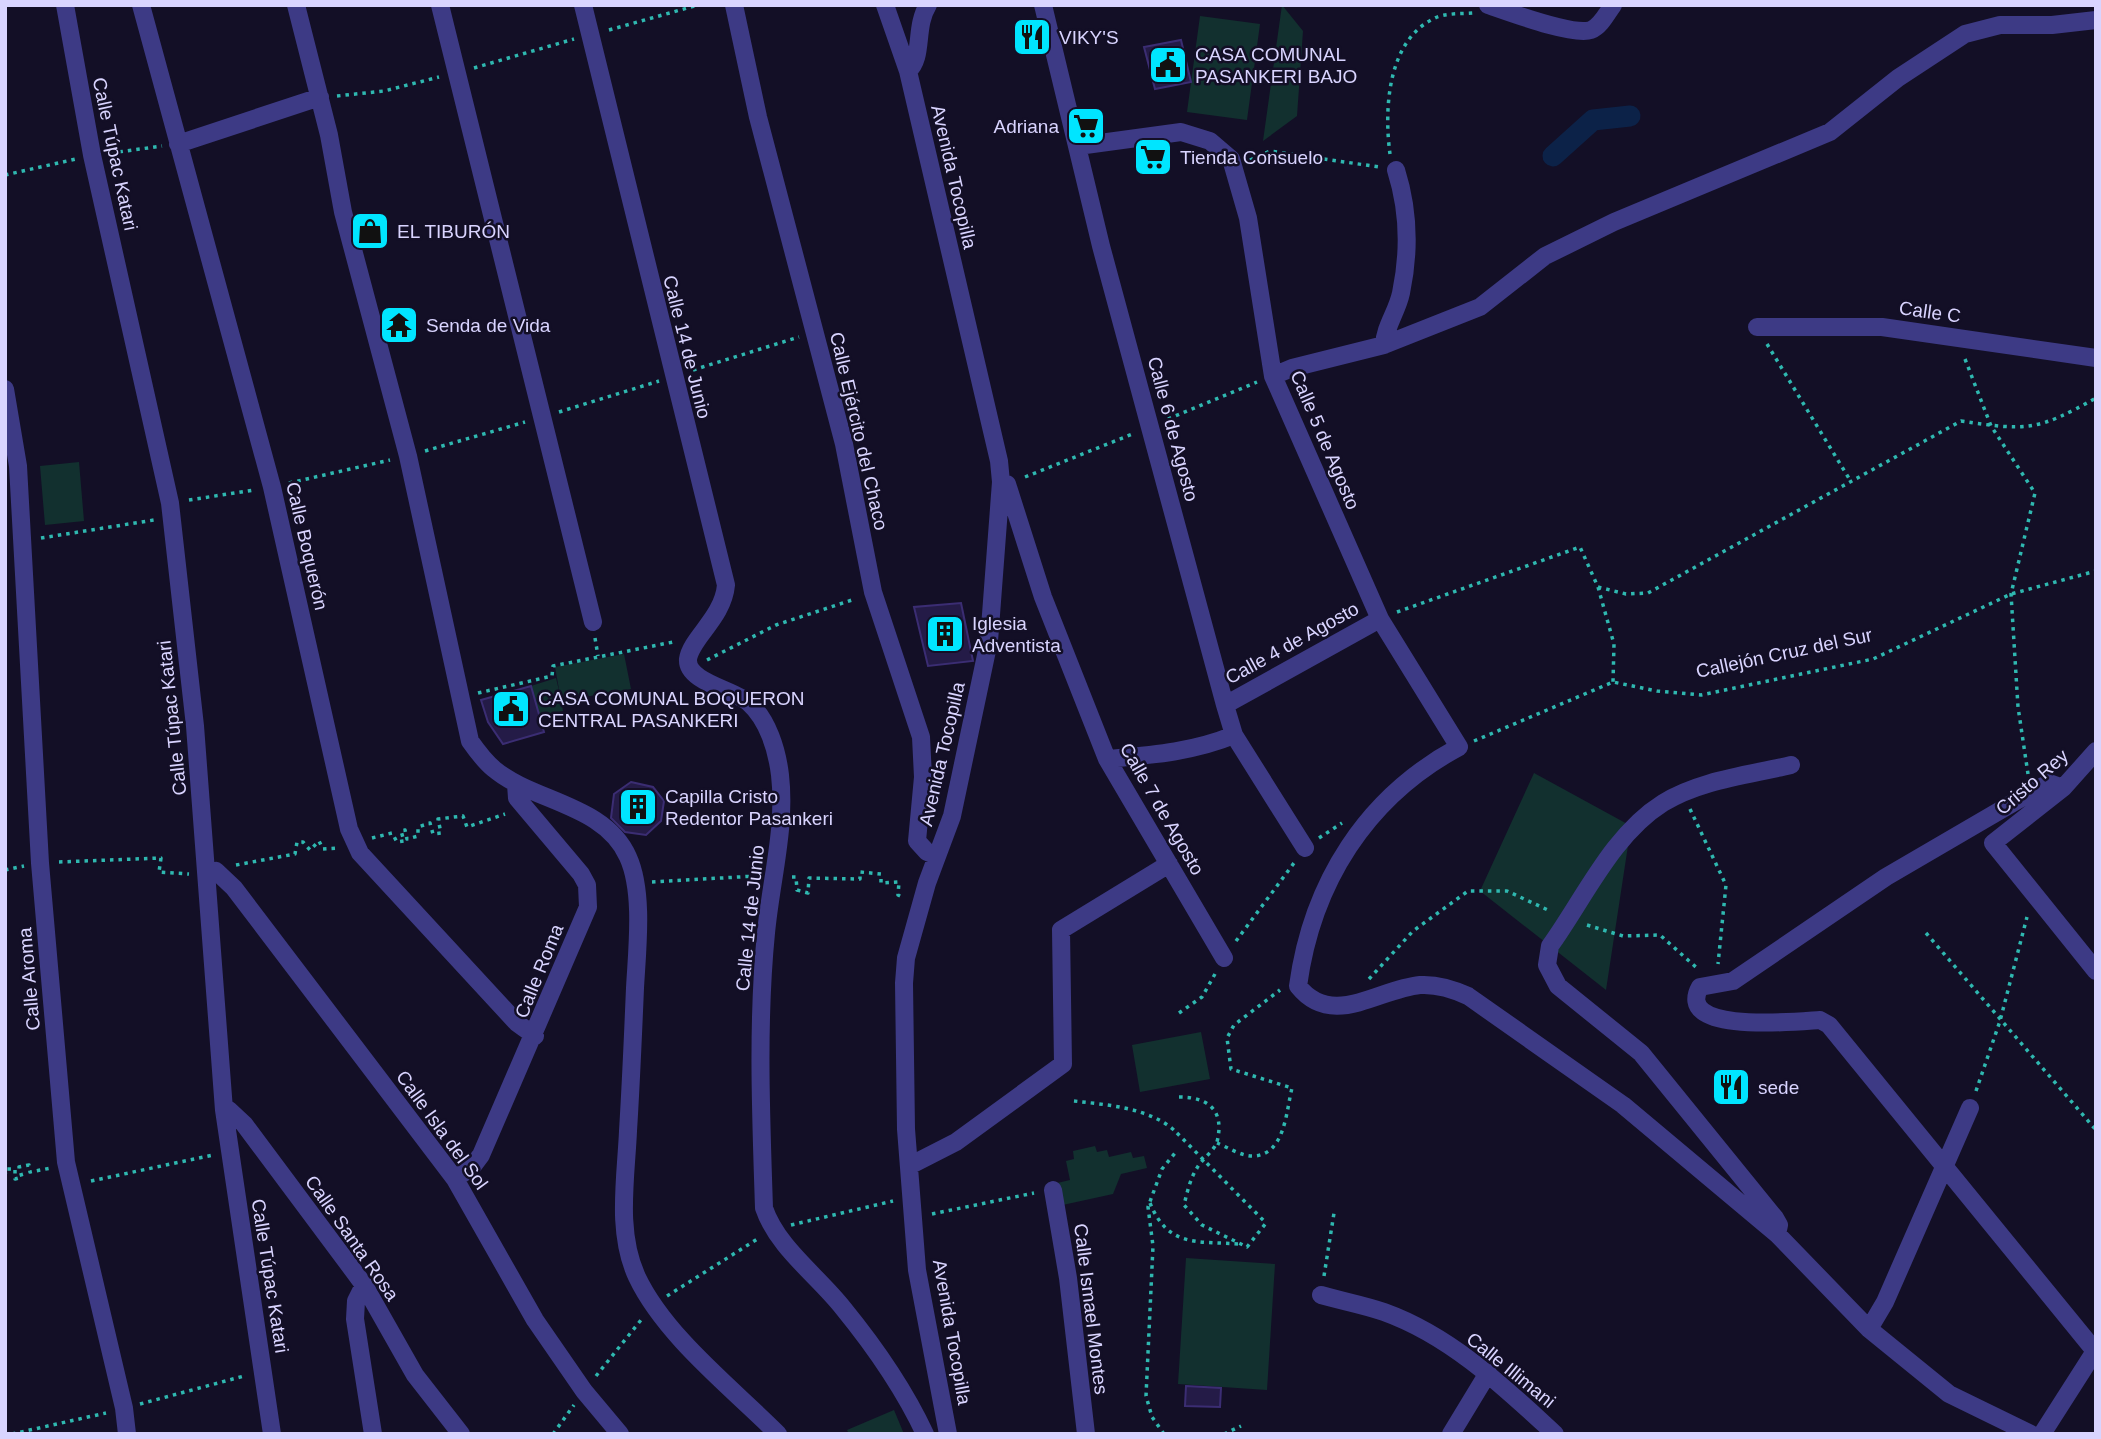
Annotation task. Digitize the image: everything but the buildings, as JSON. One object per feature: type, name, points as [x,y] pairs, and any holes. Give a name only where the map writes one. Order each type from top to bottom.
[{"type":"street","name":"Calle Túpac Katari","points":[[65,5],[92,155],[170,510],[211,873],[224,1110],[272,1434]]},
{"type":"street","name":"Calle Boquerón","points":[[141,5],[272,487],[349,829],[360,853],[517,1023],[535,1036]]},
{"type":"street","points":[[296,5],[320,97],[343,212],[408,456],[458,697],[470,741],[482,759],[516,784],[571,805],[613,836],[628,856],[636,883],[636,962],[624,1227],[637,1276],[654,1304],[683,1340],[778,1434]]},
{"type":"street","points":[[440,5],[540,418],[593,622]]},
{"type":"street","name":"Calle 14 de Junio","points":[[583,5],[672,377],[726,585],[720,607],[688,657],[690,669],[697,677],[747,702],[764,722],[780,774],[781,876],[766,932],[760,1056],[764,1208],[774,1229],[844,1308],[906,1398],[925,1434]]},
{"type":"street","name":"Calle Ejército del Chaco","points":[[734,5],[758,117],[844,444],[873,593],[920,737],[923,777],[917,841],[927,852],[937,856]]},
{"type":"street","name":"Avenida Tocopilla","points":[[885,5],[908,71],[999,461],[1001,482],[989,641],[952,816],[920,907],[906,958],[904,983],[909,1166],[918,1270],[948,1434]]},
{"type":"street","points":[[908,71],[917,59],[917,32],[928,5]]},
{"type":"street","name":"Calle 6 de Agosto","points":[[1043,5],[1101,246],[1234,735],[1305,848]]},
{"type":"street","points":[[1481,9],[1585,30],[1600,24],[1613,5]]},
{"type":"street","points":[[1273,376],[1292,368],[1384,345],[1480,307],[1545,256],[1614,222],[1830,132],[1898,78],[1965,34],[2000,25],[2052,25],[2096,20]]},
{"type":"street","points":[[178,144],[320,97]]},
{"type":"street","name":"Calle 5 de Agosto","points":[[1078,146],[1181,132],[1210,141],[1223,150],[1235,167],[1248,218],[1273,376],[1380,618],[1459,747]]},
{"type":"street","points":[[1384,345],[1385,334],[1400,296],[1409,239],[1404,196],[1395,170]]},
{"type":"street","name":"Calle C","points":[[1757,327],[1882,327],[2096,358]]},
{"type":"street","name":"Calle Aroma","points":[[5,389],[18,466],[24,541],[40,863],[66,1163],[124,1408],[127,1434]]},
{"type":"street","name":"Calle 7 de Agosto","points":[[1001,482],[1007,484],[1043,597],[1107,759],[1224,958]]},
{"type":"street","name":"Calle 4 de Agosto","points":[[1225,705],[1380,618]]},
{"type":"street","points":[[1107,759],[1184,751],[1209,746],[1234,735]]},
{"type":"street","points":[[1459,747],[1439,758],[1373,817],[1356,834],[1334,866],[1315,916],[1298,986],[1315,1002],[1344,1007],[1419,985],[1451,989],[1468,996],[1623,1105],[1777,1234],[1869,1329],[1949,1394],[2031,1434]]},
{"type":"street","name":"Cristo Rey","points":[[2034,891],[1993,843],[2063,788],[2095,756]]},
{"type":"street","points":[[1777,1234],[1779,1225],[1775,1218],[1641,1053],[1552,980],[1547,956],[1568,919],[1614,852],[1644,817],[1701,786],[1791,765]]},
{"type":"street","points":[[2042,1434],[2095,1351],[1829,1025],[1820,1020],[1735,1023],[1719,1019],[1702,1008],[1696,996],[1700,987],[1733,981],[1886,877],[2030,793],[2049,783],[2063,788]]},
{"type":"street","name":"Calle Roma","points":[[456,1179],[472,1167],[481,1155],[535,1036],[588,907],[589,897],[581,874],[523,807],[515,795],[516,784]]},
{"type":"street","points":[[909,1166],[956,1142],[1063,1064],[1060,930],[1169,864]]},
{"type":"street","name":"Calle Isla del Sol","points":[[211,873],[234,888],[456,1179],[535,1320],[584,1391],[620,1434]]},
{"type":"street","points":[[2034,891],[2096,971]]},
{"type":"street","points":[[1869,1329],[1885,1302],[1970,1108]]},
{"type":"street","name":"Calle Santa Rosa","points":[[224,1110],[229,1110],[244,1124],[364,1285],[415,1375],[461,1434]]},
{"type":"street","name":"Calle Ismael Montes","points":[[1053,1189],[1068,1279],[1086,1434]]},
{"type":"street","points":[[364,1285],[356,1301],[355,1319],[373,1434]]},
{"type":"street","name":"Calle Illimani","points":[[1321,1295],[1397,1318],[1432,1335],[1488,1373],[1555,1434]]},
{"type":"street","points":[[1451,1434],[1488,1373]]},
{"type":"path","points":[[320,97],[384,91],[698,5]]},
{"type":"path","points":[[1235,167],[1270,151],[1395,170],[1387,133],[1395,66],[1409,40],[1425,23],[1438,16],[1481,9]]},
{"type":"path","points":[[1757,327],[1850,480]]},
{"type":"path","points":[[24,541],[408,456],[540,418],[815,332]]},
{"type":"path","points":[[1956,336],[1991,426],[2035,493],[2011,594],[2018,707],[2030,793]]},
{"type":"path","points":[[1598,587],[1626,594],[1647,593],[1698,568],[1850,480],[1961,421],[2014,429],[2051,423],[2096,398]]},
{"type":"path","points":[[1380,618],[1580,547],[1598,587],[1614,644],[1613,682],[1459,747]]},
{"type":"path","name":"Callejón Cruz del Sur","points":[[1613,682],[1657,691],[1701,695],[1873,659],[2011,594],[2096,571]]},
{"type":"path","points":[[690,669],[776,625],[873,593]]},
{"type":"path","points":[[458,697],[552,676],[553,666],[701,638]]},
{"type":"path","points":[[1682,794],[1726,885],[1716,984]]},
{"type":"path","points":[[5,870],[40,863],[161,858],[159,872],[211,873],[295,854],[297,842],[303,842],[310,850],[319,841],[323,849],[342,848],[392,833],[397,842],[404,841],[401,831],[405,830],[407,839],[418,836],[418,827],[430,824],[433,834],[441,833],[438,819],[463,816],[467,827],[523,807]]},
{"type":"path","points":[[1179,1013],[1202,996],[1224,958],[1305,848]]},
{"type":"path","points":[[636,883],[781,876],[796,877],[797,890],[808,893],[809,878],[860,879],[860,872],[881,874],[881,883],[900,882],[898,895],[920,907]]},
{"type":"path","points":[[1344,1007],[1413,931],[1468,891],[1507,891],[1568,919],[1623,936],[1660,935],[1716,984]]},
{"type":"path","points":[[1970,1108],[2000,1021],[2034,891]]},
{"type":"path","points":[[1926,933],[2096,1130]]},
{"type":"path","points":[[1217,1143],[1252,1157],[1272,1151],[1279,1140],[1292,1088],[1231,1069],[1227,1038],[1234,1025],[1287,985],[1298,986]]},
{"type":"path","points":[[1074,1101],[1104,1105],[1166,1122],[1177,1133],[1266,1223],[1247,1247],[1202,1225],[1184,1205],[1196,1168],[1217,1143],[1217,1115],[1209,1102],[1198,1097],[1179,1097]]},
{"type":"path","points":[[71,1186],[229,1152]]},
{"type":"path","points":[[1164,1434],[1152,1417],[1146,1396],[1153,1272],[1150,1201],[1162,1169],[1175,1153]]},
{"type":"path","points":[[5,1176],[6,1169],[15,1169],[15,1179],[22,1177],[19,1167],[29,1165],[30,1172],[53,1167],[52,1155],[57,1154],[58,1164],[66,1163]]},
{"type":"path","points":[[913,1218],[1053,1189]]},
{"type":"path","points":[[553,1434],[654,1304],[774,1229],[912,1196]]},
{"type":"path","points":[[1150,1201],[1165,1230],[1184,1240],[1242,1245]]},
{"type":"path","points":[[1321,1295],[1334,1213]]},
{"type":"path","points":[[1224,1434],[1241,1426]]},
{"type":"green space","points":[[1282,5],[1303,31],[1297,116],[1263,141]]},
{"type":"green space","points":[[1200,16],[1260,24],[1247,120],[1187,112]]},
{"type":"green space","points":[[79,462],[84,521],[45,525],[40,466]]},
{"type":"green space","points":[[624,654],[631,689],[561,701],[563,711],[540,718],[531,686],[556,678],[560,695],[555,667]]},
{"type":"green space","points":[[1534,773],[1631,826],[1606,990],[1480,891]]},
{"type":"green space","points":[[1201,1032],[1210,1079],[1140,1092],[1132,1045]]},
{"type":"green space","points":[[1095,1146],[1097,1152],[1107,1150],[1109,1157],[1131,1152],[1133,1158],[1144,1156],[1147,1168],[1121,1174],[1113,1194],[1058,1206],[1053,1184],[1070,1180],[1066,1161],[1074,1159],[1073,1151]]},
{"type":"green space","points":[[1186,1258],[1275,1264],[1267,1390],[1178,1384]]},
{"type":"green space","points":[[894,1410],[904,1434],[849,1434],[847,1430]]},
{"type":"waterway","points":[[1553,156],[1593,120],[1630,116]]},
{"type":"place","name":"VIKY'S","points":[[1032,37]]},
{"type":"place","name":"CASA COMUNAL PASANKERI BAJO","points":[[1168,65]]},
{"type":"place","name":"Adriana","points":[[1086,126]]},
{"type":"place","name":"Tienda Consuelo","points":[[1153,157]]},
{"type":"place","name":"EL TIBURÓN","points":[[370,231]]},
{"type":"place","name":"Senda de Vida","points":[[399,325]]},
{"type":"place","name":"Iglesia Adventista","points":[[945,634]]},
{"type":"place","name":"CASA COMUNAL BOQUERON CENTRAL PASANKERI","points":[[511,709]]},
{"type":"place","name":"Capilla Cristo Redentor Pasankeri","points":[[638,807]]},
{"type":"place","name":"sede","points":[[1731,1087]]}]
